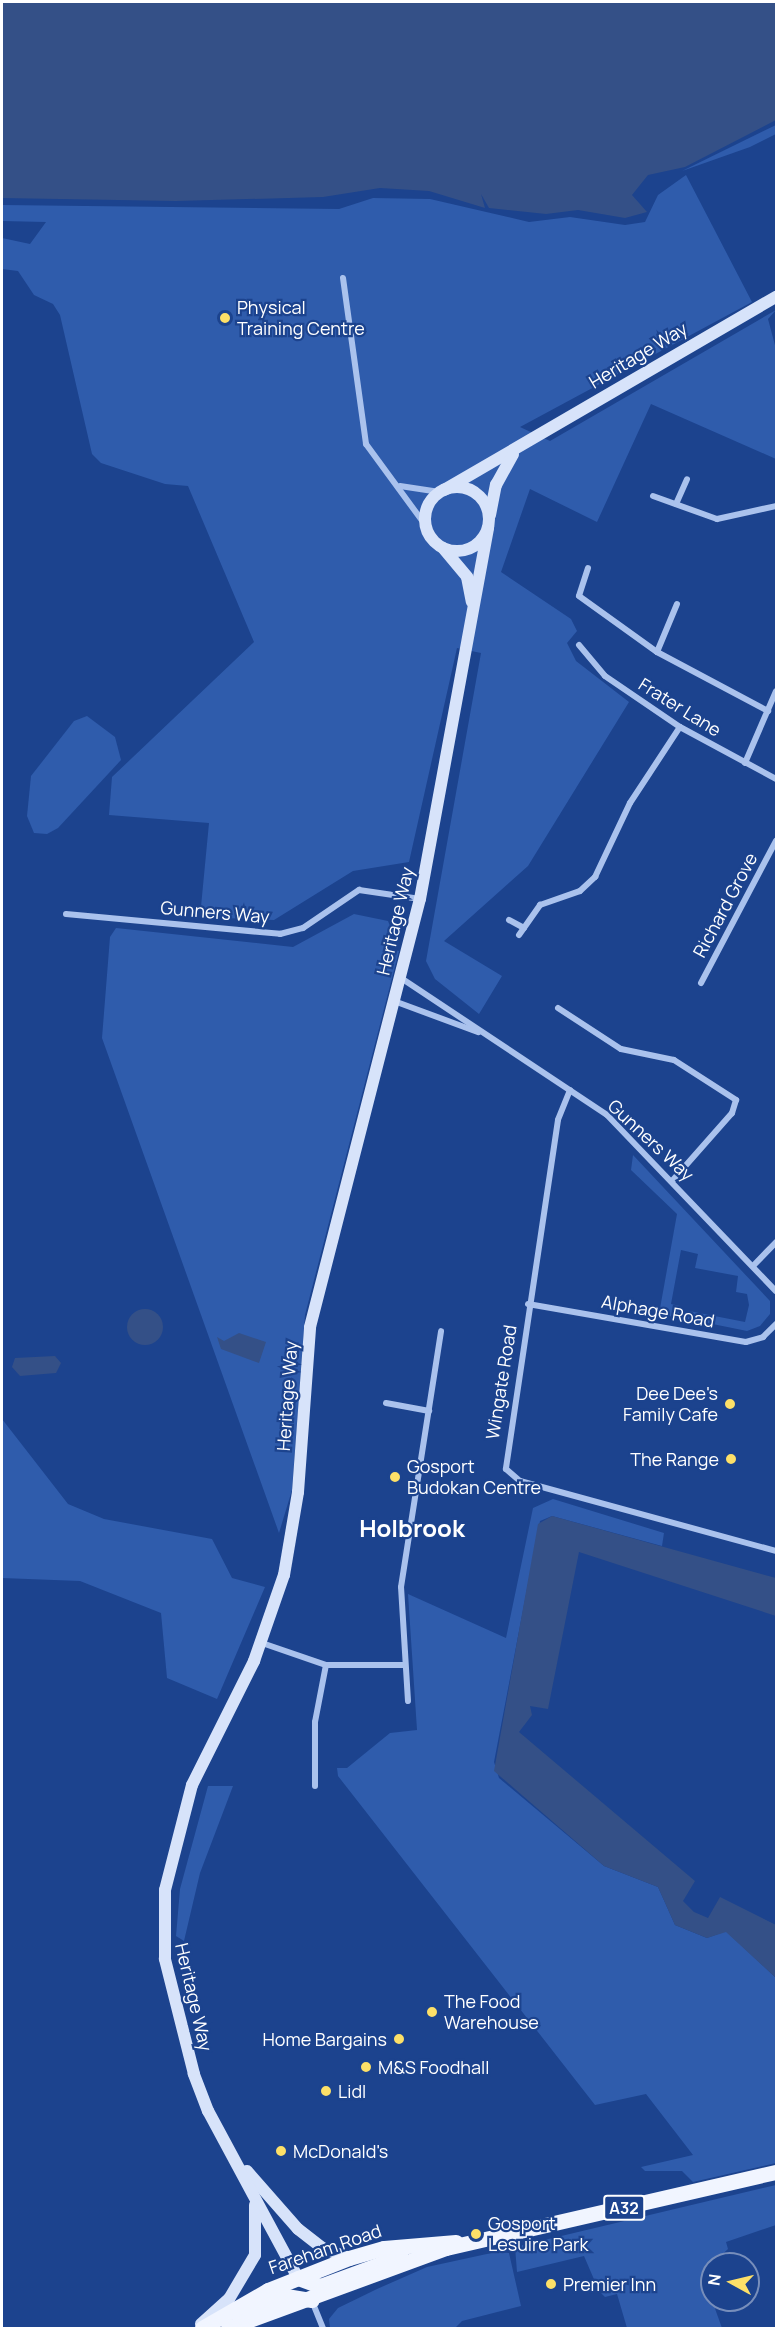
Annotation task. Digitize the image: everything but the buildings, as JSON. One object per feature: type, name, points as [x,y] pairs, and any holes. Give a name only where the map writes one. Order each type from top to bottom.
[{"type":"main road","name":"Fareham Road","points":[[228,2328],[312,2300],[446,2248],[777,2172]]},
{"type":"main road","name":"Fareham Road","points":[[204,2328],[298,2278],[349,2258],[432,2241],[471,2242]]},
{"type":"main road","name":"A32","points":[[298,2278],[320,2286],[396,2257],[446,2248]]},
{"type":"main road","points":[[298,2278],[312,2300]]},
{"type":"main road","name":"A32","points":[[204,2328],[286,2296],[312,2300]]},
{"type":"street","points":[[342,278],[364,435],[370,455],[394,482],[441,547],[469,549],[488,524],[475,493],[416,492],[394,482]]},
{"type":"street","name":"Heritage Way","points":[[442,491],[777,297]]},
{"type":"street","name":"Heritage Way","points":[[298,2278],[208,2111],[178,2019],[163,1918],[170,1860],[186,1803],[262,1642],[291,1538],[310,1327],[420,899],[488,524],[504,466],[520,446]]},
{"type":"street","points":[[676,504],[687,479]]},
{"type":"street","points":[[426,526],[426,511],[442,491]]},
{"type":"street","points":[[653,496],[717,519],[777,506]]},
{"type":"street","name":"Heritage Way","points":[[441,547],[469,583],[471,627]]},
{"type":"street","points":[[588,568],[579,596],[657,652],[768,711]]},
{"type":"street","points":[[657,652],[677,604]]},
{"type":"street","name":"Frater Lane","points":[[579,645],[604,676],[680,727],[777,779]]},
{"type":"street","points":[[746,763],[777,691]]},
{"type":"street","points":[[519,935],[540,905],[580,891],[595,877],[630,803],[680,727]]},
{"type":"street","name":"Richard Grove","points":[[701,983],[777,841]]},
{"type":"street","name":"Gunners Way","points":[[66,914],[280,934],[303,928],[359,890],[420,899]]},
{"type":"street","points":[[509,920],[524,928]]},
{"type":"street","name":"Gunners Way","points":[[401,978],[607,1116],[673,1180],[777,1292]]},
{"type":"street","name":"Gunners Way","points":[[394,1001],[484,1034]]},
{"type":"street","points":[[558,1008],[621,1049],[674,1060],[734,1097],[732,1113],[673,1180]]},
{"type":"street","name":"Wingate Road","points":[[570,1090],[558,1120],[505,1451],[506,1469],[513,1478],[777,1551]]},
{"type":"street","points":[[753,1266],[777,1242]]},
{"type":"street","name":"Alphage Road","points":[[528,1304],[746,1342],[763,1337],[777,1324]]},
{"type":"street","points":[[408,1701],[401,1587],[441,1331]]},
{"type":"street","points":[[386,1403],[429,1411]]},
{"type":"street","points":[[262,1642],[326,1665],[405,1665]]},
{"type":"street","points":[[315,1786],[315,1722],[326,1665]]},
{"type":"street","name":"Heritage Way","points":[[229,2150],[298,2229],[322,2248],[349,2258]]},
{"type":"street","name":"Heritage Way","points":[[196,2328],[229,2299],[255,2255],[259,2227],[251,2190]]},
{"type":"street","points":[[312,2300],[322,2328]]},
{"type":"shaded area","points":[[2,2],[776,2],[776,120],[685,167],[648,175],[632,195],[647,212],[625,218],[578,210],[546,214],[489,208],[481,194],[485,208],[429,191],[380,188],[323,197],[176,201],[2,198]]},
{"type":"shaded area","points":[[776,125],[776,134],[750,147],[682,171]]},
{"type":"shaded area","points":[[686,175],[752,302],[520,427],[550,441],[776,310],[768,319],[776,349],[776,459],[651,404],[597,522],[530,489],[501,572],[571,619],[577,631],[567,643],[576,661],[629,702],[528,866],[444,941],[502,976],[479,1014],[435,979],[426,961],[481,653],[457,648],[409,862],[353,871],[274,920],[200,917],[209,823],[109,815],[112,777],[254,642],[188,486],[165,484],[101,463],[92,454],[60,315],[53,304],[34,295],[18,271],[2,269],[2,238],[30,244],[46,222],[2,221],[2,205],[339,209],[373,198],[430,199],[529,222],[570,217],[625,225],[645,222],[658,195]]},
{"type":"shaded area","points":[[87,716],[115,737],[121,760],[58,828],[47,834],[34,833],[27,816],[31,776],[74,721]]},
{"type":"shaded area","points":[[354,914],[388,921],[392,931],[388,948],[399,951],[305,1315],[292,1490],[279,1533],[102,1038],[110,937],[116,928],[293,947]]},
{"type":"shaded area","points":[[633,1155],[770,1301],[770,1314],[760,1326],[747,1331],[688,1319],[689,1311],[745,1322],[749,1305],[747,1294],[736,1292],[738,1276],[695,1268],[698,1254],[681,1250],[671,1304],[680,1306],[678,1318],[659,1314],[677,1214],[631,1170]]},
{"type":"shaded area","points":[[145,1309],[157,1315],[163,1327],[157,1339],[145,1345],[133,1339],[127,1327],[133,1315]]},
{"type":"shaded area","points":[[239,1333],[266,1342],[259,1363],[221,1349],[217,1337],[224,1341]]},
{"type":"shaded area","points":[[55,1356],[61,1363],[56,1373],[20,1376],[12,1367],[15,1358]]},
{"type":"shaded area","points":[[2,1419],[68,1504],[104,1519],[212,1539],[232,1578],[265,1587],[217,1699],[167,1678],[161,1613],[80,1581],[2,1578]]},
{"type":"shaded area","points":[[553,1499],[664,1533],[662,1546],[552,1516],[540,1521],[494,1762],[499,1778],[604,1866],[658,1887],[675,1925],[707,1938],[726,1931],[776,1978],[776,2163],[693,2182],[682,2171],[645,2171],[641,2167],[693,2155],[646,2094],[595,2105],[338,1776],[337,1768],[347,1768],[390,1733],[417,1730],[408,1594],[506,1638],[533,1508]]},
{"type":"shaded area","points":[[552,1516],[776,1578],[776,1616],[579,1552],[548,1709],[530,1706],[532,1715],[519,1732],[695,1881],[683,1901],[694,1912],[708,1918],[720,1897],[776,1925],[776,1978],[726,1932],[707,1938],[675,1925],[658,1887],[604,1866],[494,1771],[538,1524]]},
{"type":"shaded area","points":[[208,1786],[233,1786],[200,1873],[184,1941],[176,1936],[180,1889]]},
{"type":"shaded area","points":[[776,2185],[776,2225],[726,2242],[728,2249],[725,2252],[700,2252],[700,2312],[716,2312],[722,2328],[627,2328],[617,2294],[605,2297],[599,2291],[584,2256],[517,2272],[515,2247]]},
{"type":"shaded area","points":[[496,2252],[509,2253],[521,2306],[462,2321],[455,2328],[330,2328],[329,2319],[338,2308],[377,2289],[427,2267]]},
{"type":"place","name":"Physical Training Centre","points":[[225,318]]},
{"type":"place","name":"Dee Dee's Family Cafe","points":[[730,1404]]},
{"type":"place","name":"The Range","points":[[731,1459]]},
{"type":"place","name":"Gosport Budokan Centre","points":[[395,1477]]},
{"type":"place","name":"The Food Warehouse","points":[[432,2012]]},
{"type":"place","name":"Home Bargains","points":[[399,2039]]},
{"type":"place","name":"M&S Foodhall","points":[[366,2067]]},
{"type":"place","name":"Lidl","points":[[326,2091]]},
{"type":"place","name":"McDonald's","points":[[281,2151]]},
{"type":"place","name":"Gosport Lesuire Park","points":[[476,2234]]},
{"type":"place","name":"Premier Inn","points":[[551,2284]]},
{"type":"district","name":"Holbrook","points":[[412,1528]]}]
